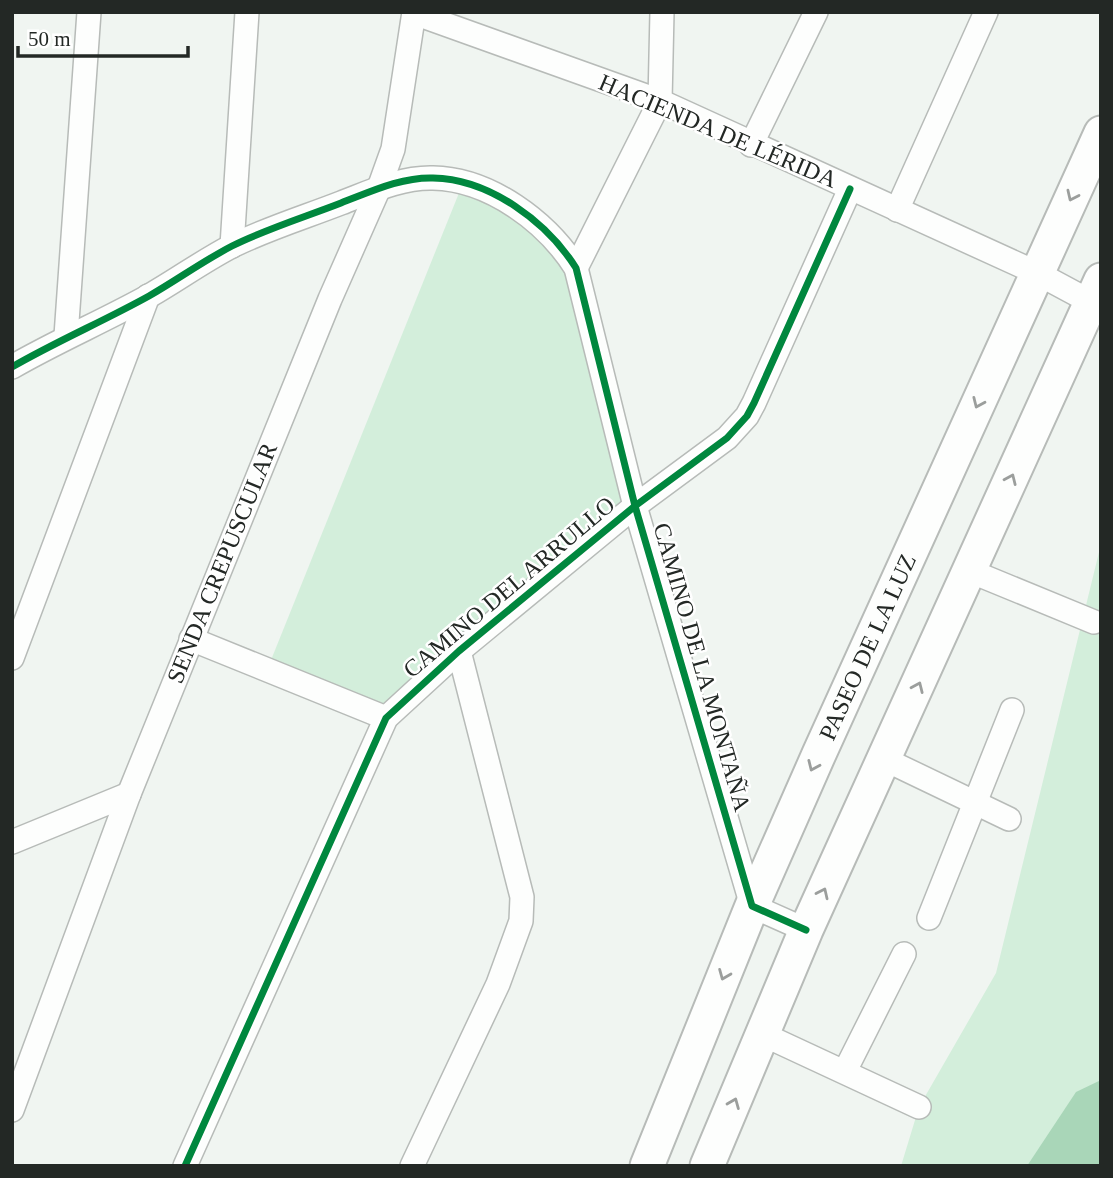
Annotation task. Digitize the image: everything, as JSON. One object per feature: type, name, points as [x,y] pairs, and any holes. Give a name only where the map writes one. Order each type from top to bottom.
[{"type":"street","points":[[66,336],[89,12]]},
{"type":"street","points":[[232,246],[247,12]]},
{"type":"street","points":[[576,268],[660,101],[662,12]]},
{"type":"street","points":[[751,145],[816,12]]},
{"type":"street","points":[[897,210],[986,12]]},
{"type":"street","name":"HACIENDA DE LÉRIDA","points":[[414,13],[660,101],[1037,274],[1096,291]]},
{"type":"street","name":"SENDA CREPUSCULAR","points":[[12,1110],[129,794],[330,299],[379,188],[393,149],[414,13]]},
{"type":"street","name":"PASEO DE LA LUZ","points":[[647,1166],[752,906],[1101,134]]},
{"type":"street","name":"CAMINO DE LA MONTAÑA","points":[[12,367],[66,336],[148,296],[232,246],[379,188],[433,178],[459,182],[494,195],[543,228],[564,249],[576,268],[635,506],[752,906]]},
{"type":"street","name":"CAMINO DEL ARRULLO","points":[[185,1166],[386,718],[459,651],[635,506],[727,438],[747,416],[850,188]]},
{"type":"street","points":[[715,1163],[762,1034],[806,930],[886,760],[1096,291]]},
{"type":"street","points":[[12,658],[148,296]]},
{"type":"street","points":[[970,571],[1094,622]]},
{"type":"street","points":[[191,639],[386,718]]},
{"type":"street","points":[[412,1166],[498,984],[521,921],[522,897],[459,651]]},
{"type":"street","points":[[929,918],[1012,710]]},
{"type":"street","points":[[886,760],[1009,819]]},
{"type":"street","points":[[12,842],[129,794]]},
{"type":"street","points":[[752,906],[806,930]]},
{"type":"street","points":[[845,1071],[904,954]]},
{"type":"street","points":[[762,1034],[919,1107]]},
{"type":"shaded area","points":[[463,183],[564,249],[635,506],[386,718],[269,665]]},
{"type":"shaded area","points":[[1101,544],[1101,1166],[901,1166],[919,1107],[996,973]]},
{"type":"shaded area","points":[[1101,1080],[1101,1166],[1027,1166],[1076,1092]]},
{"type":"cycle path","points":[[12,367],[149,296],[232,246],[386,186],[421,178],[454,180],[475,186],[515,206],[549,235],[576,268],[635,506],[752,906],[806,930]]},
{"type":"cycle path","points":[[185,1166],[386,718],[459,651],[635,506],[727,438],[747,416],[850,189]]}]
